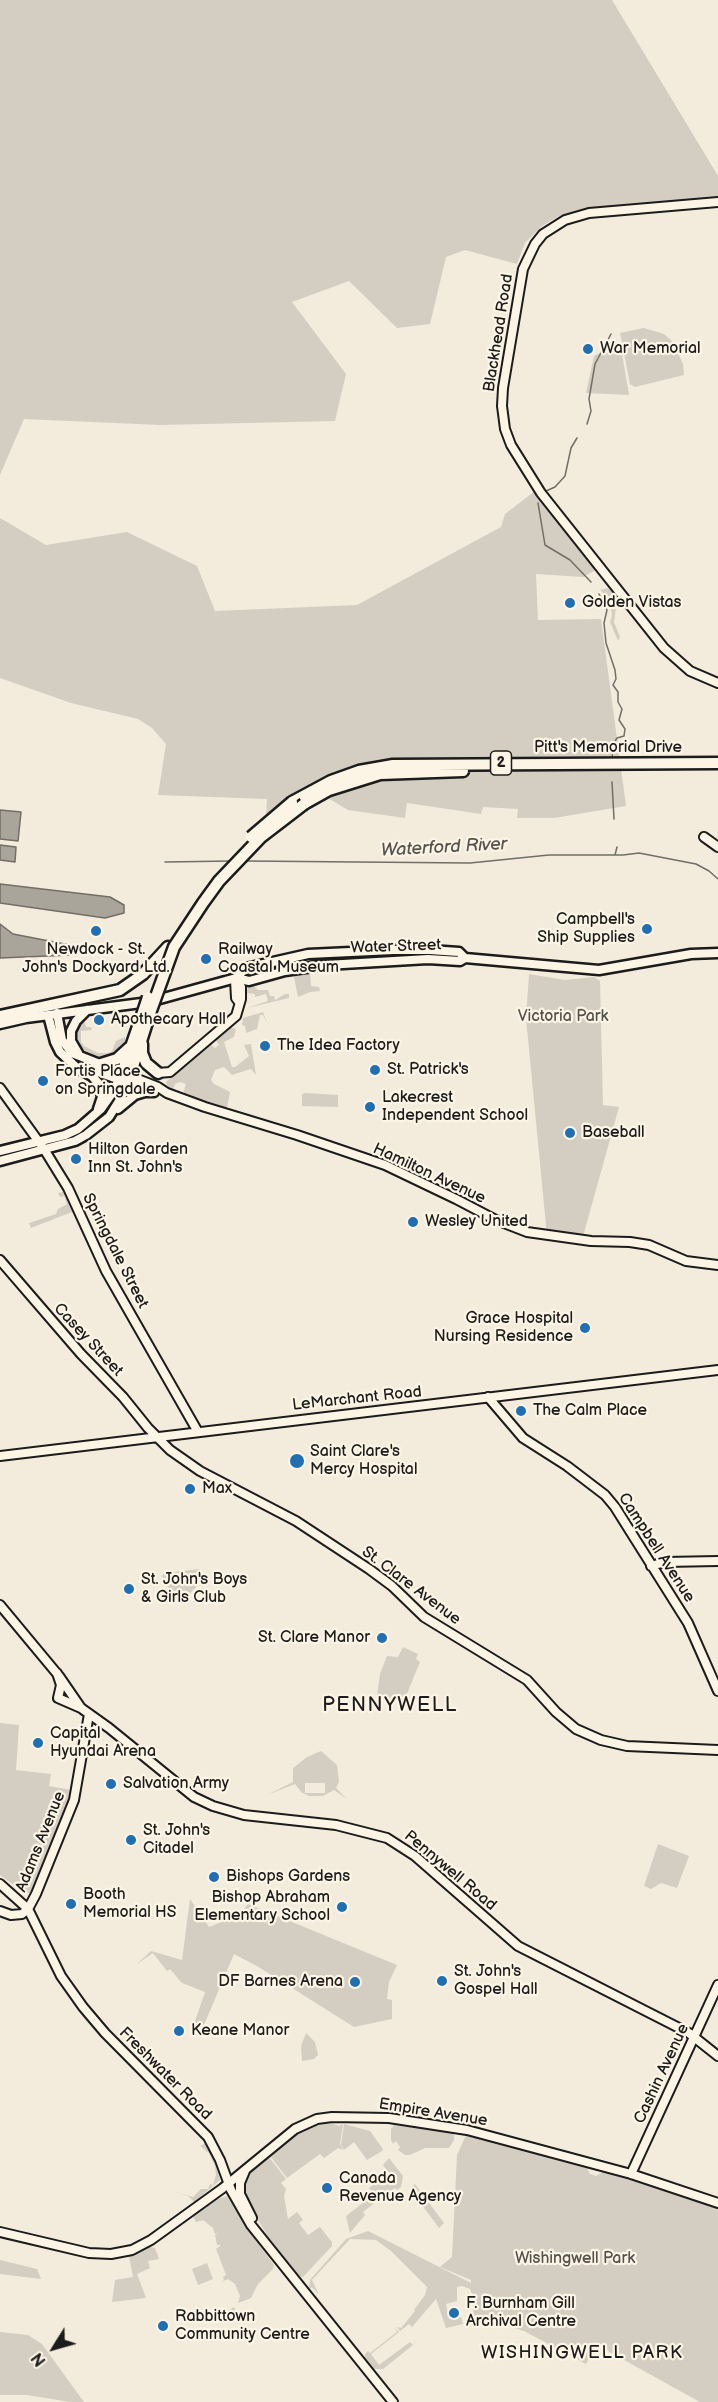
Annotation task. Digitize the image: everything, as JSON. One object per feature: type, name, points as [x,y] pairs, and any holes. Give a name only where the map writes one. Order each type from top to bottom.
[{"type":"highway","name":"Pitt's Memorial Drive","points":[[125,1078],[168,947],[204,890],[262,826],[292,802],[331,781],[359,771],[393,765],[718,763]]},
{"type":"highway","name":"Pitt's Memorial Drive","points":[[138,1039],[174,947],[202,903],[219,881],[261,837],[304,804],[329,790],[380,774],[452,771],[718,770]]},
{"type":"highway","points":[[0,1016],[50,1011],[120,990],[134,982],[168,947]]},
{"type":"highway","points":[[98,1065],[117,1059],[138,1039],[144,1060],[149,1066],[164,1073]]},
{"type":"main road","name":"Water Street","points":[[430,950],[459,952],[465,958],[460,961],[428,959],[326,965],[285,971],[249,981],[236,978],[246,968],[308,954],[430,950]]},
{"type":"main road","points":[[465,958],[599,970],[691,954],[718,953]]},
{"type":"main road","points":[[0,1024],[50,1011],[87,1010],[149,1002],[236,978]]},
{"type":"main road","points":[[82,1058],[73,1046],[70,1036],[76,1021],[87,1010]]},
{"type":"main road","points":[[50,1011],[62,1040],[72,1053],[125,1078]]},
{"type":"main road","points":[[50,1011],[57,1047],[70,1061],[92,1076],[99,1084],[102,1099],[96,1115]]},
{"type":"main road","points":[[70,1061],[125,1078]]},
{"type":"main road","points":[[0,1161],[73,1132],[96,1115],[125,1078]]},
{"type":"main road","points":[[109,1117],[122,1096],[125,1078]]},
{"type":"main road","points":[[0,1151],[86,1136],[135,1095],[154,1092]]},
{"type":"street","name":"Blackhead Road","points":[[718,202],[589,213],[565,220],[543,234],[531,249],[523,269],[502,388],[505,429],[511,445],[541,493],[664,648],[690,671],[718,683]]},
{"type":"street","points":[[704,837],[718,847]]},
{"type":"street","points":[[164,1073],[234,1018],[239,1002],[236,998],[236,978]]},
{"type":"street","name":"Hamilton Avenue","points":[[125,1078],[154,1092],[167,1093],[385,1166],[449,1195],[496,1220],[527,1232],[591,1241],[649,1245],[686,1261],[718,1265]]},
{"type":"street","name":"Hamilton Avenue","points":[[125,1078],[158,1087],[167,1093]]},
{"type":"street","name":"Springdale Street","points":[[0,1088],[41,1145],[71,1194],[106,1271],[198,1432]]},
{"type":"street","name":"Casey Street","points":[[0,1260],[48,1317],[157,1437]]},
{"type":"street","name":"LeMarchant Road","points":[[0,1456],[718,1370]]},
{"type":"street","name":"Campbell Avenue","points":[[488,1397],[523,1438],[605,1495],[615,1507],[688,1623],[718,1691]]},
{"type":"street","points":[[134,1440],[141,1433],[141,1419]]},
{"type":"street","points":[[177,1455],[172,1445],[182,1435]]},
{"type":"street","name":"St. Clare Avenue","points":[[157,1437],[177,1455],[205,1474],[296,1521],[369,1569],[392,1586],[424,1617],[527,1680],[556,1712],[583,1733],[600,1740],[627,1746],[718,1750]]},
{"type":"street","points":[[651,1566],[658,1563],[718,1561]]},
{"type":"street","points":[[0,1605],[57,1673],[81,1708]]},
{"type":"street","name":"Pennywell Road","points":[[57,1673],[61,1688],[58,1698],[81,1708],[131,1744],[183,1790],[207,1803],[244,1815],[336,1825],[372,1833],[393,1841],[415,1856],[518,1946],[695,2036],[718,2056]]},
{"type":"street","name":"Adams Avenue","points":[[28,1909],[72,1807],[88,1714]]},
{"type":"street","name":"Freshwater Road","points":[[0,1884],[28,1909],[59,1973],[76,1999],[105,2033],[204,2133],[245,2215],[259,2235],[393,2402]]},
{"type":"street","points":[[11,1915],[22,1914],[28,1909]]},
{"type":"street","points":[[0,1911],[36,1925]]},
{"type":"street","name":"Cashin Avenue","points":[[631,2174],[718,1985]]},
{"type":"street","name":"Empire Avenue","points":[[0,2232],[89,2253],[104,2255],[125,2252],[153,2238],[304,2124],[325,2118],[365,2116],[409,2120],[460,2129],[631,2174],[718,2203]]},
{"type":"street","points":[[247,2167],[240,2180],[240,2194],[256,2224],[259,2235]]},
{"type":"green space","points":[[0,0],[612,0],[718,176],[718,198],[589,210],[559,216],[542,226],[525,243],[517,264],[465,250],[446,257],[430,324],[397,328],[349,281],[292,302],[346,374],[335,421],[160,425],[24,419],[0,475]]},
{"type":"green space","points":[[644,328],[664,334],[673,342],[683,364],[684,375],[635,387],[630,384],[620,333]]},
{"type":"green space","points":[[620,342],[629,395],[586,393],[594,356]]},
{"type":"green space","points":[[535,491],[596,570],[583,577],[536,574],[538,620],[601,619],[626,806],[554,818],[517,818],[518,809],[483,807],[481,814],[407,803],[405,818],[348,810],[328,798],[297,793],[266,818],[267,799],[158,795],[166,744],[152,728],[138,719],[71,703],[0,678],[0,518],[46,545],[127,532],[197,566],[215,611],[357,605],[501,527],[505,514]]},
{"type":"green space","points":[[608,588],[615,594],[617,600],[614,622],[620,637],[618,641],[610,622],[612,616],[609,598],[600,590]]},
{"type":"green space","points":[[310,972],[311,986],[319,987],[320,991],[298,997],[294,977]]},
{"type":"green space","name":"Victoria Park","points":[[529,974],[565,980],[594,977],[600,981],[603,1105],[619,1107],[582,1240],[547,1236],[526,1018]]},
{"type":"green space","points":[[254,986],[258,990],[268,990],[270,996],[274,996],[275,1000],[285,994],[289,994],[289,998],[247,1008],[268,1001],[266,994],[255,997],[255,994],[246,993],[248,988]]},
{"type":"green space","points":[[263,1012],[267,1023],[263,1015],[260,1015],[257,1029],[246,1033],[245,1026],[242,1025],[243,1018]]},
{"type":"green space","points":[[84,1020],[86,1027],[91,1027],[92,1030],[81,1031],[81,1042],[84,1046],[98,1053],[108,1053],[112,1051],[116,1041],[125,1037],[122,1052],[104,1059],[84,1053],[75,1036]]},
{"type":"green space","points":[[230,1027],[236,1029],[234,1037],[224,1042],[232,1067],[249,1056],[244,1045],[251,1044],[256,1075],[251,1069],[232,1075],[224,1067],[215,1070],[211,1080],[230,1092],[227,1108],[183,1094],[186,1084],[180,1082],[175,1084],[173,1090],[169,1088],[167,1081],[210,1044],[215,1048],[219,1045],[215,1039]]},
{"type":"green space","points":[[302,1094],[338,1095],[338,1107],[302,1106]]},
{"type":"green space","points":[[63,1192],[72,1212],[31,1228],[29,1223],[56,1214],[58,1209],[67,1204],[64,1196],[60,1197],[58,1193]]},
{"type":"green space","points":[[200,1569],[197,1586],[182,1602],[170,1591],[162,1576],[164,1573]]},
{"type":"green space","points":[[403,1647],[418,1654],[416,1659],[420,1662],[404,1701],[377,1696],[380,1674],[387,1656],[398,1657]]},
{"type":"green space","points":[[0,1723],[19,1725],[16,1770],[51,1774],[49,1786],[71,1790],[66,1808],[31,1893],[25,1893],[0,1875]]},
{"type":"green space","points":[[321,1751],[337,1765],[339,1782],[336,1788],[347,1799],[334,1790],[323,1796],[309,1796],[301,1792],[295,1784],[267,1795],[293,1782],[293,1768],[307,1757]],"holes":[[[305,1783],[325,1783],[325,1793],[305,1793]]]},
{"type":"green space","points":[[658,1844],[689,1856],[677,1888],[661,1883],[651,1889],[644,1886]]},
{"type":"green space","points":[[190,1899],[209,1927],[239,1915],[248,1904],[397,1965],[389,1982],[387,1999],[392,2000],[392,2019],[354,2027],[234,1954],[201,2032],[192,2030],[205,1992],[182,1983],[170,1969],[167,1971],[153,1953],[137,1964],[151,1951],[182,1960]]},
{"type":"green space","points":[[306,2033],[315,2042],[318,2055],[314,2059],[302,2061],[301,2046]]},
{"type":"green space","points":[[331,2123],[339,2126],[343,2124],[340,2144],[343,2150],[338,2148],[324,2158],[320,2154],[287,2178],[270,2156],[300,2132],[314,2126]]},
{"type":"green space","points":[[344,2124],[370,2131],[383,2149],[382,2151],[367,2160],[354,2142],[344,2150],[341,2145]]},
{"type":"green space","points":[[394,2125],[454,2133],[454,2140],[449,2148],[425,2148],[405,2155],[398,2150],[400,2147],[396,2141],[393,2144],[391,2140],[391,2129]]},
{"type":"green space","name":"Wishingwell Park","points":[[466,2135],[587,2168],[590,2174],[596,2176],[603,2172],[718,2209],[718,2402],[700,2402],[597,2345],[586,2364],[524,2331],[500,2324],[472,2323],[474,2320],[472,2294],[470,2289],[462,2286],[457,2287],[457,2301],[446,2304],[449,2319],[461,2317],[463,2324],[446,2328],[436,2299],[412,2327],[409,2324],[400,2331],[397,2327],[401,2328],[415,2311],[427,2287],[391,2251],[376,2240],[350,2239],[312,2280],[319,2295],[312,2287],[309,2289],[310,2280],[346,2239],[368,2231],[471,2283],[471,2280],[440,2267],[452,2257],[457,2155]]},
{"type":"green space","points":[[206,2143],[215,2160],[220,2180],[194,2202],[188,2196],[172,2191],[193,2197],[201,2189],[208,2189],[210,2184],[213,2185],[216,2175],[215,2166],[209,2153],[200,2146]]},
{"type":"green space","points":[[269,2157],[286,2179],[281,2183],[286,2189],[284,2196],[288,2219],[297,2212],[303,2220],[299,2223],[308,2235],[320,2227],[332,2242],[332,2246],[303,2277],[299,2276],[267,2235],[243,2195],[246,2176]]},
{"type":"green space","points":[[389,2158],[403,2176],[401,2187],[397,2190],[395,2188],[378,2200],[369,2188],[389,2173],[383,2165]]},
{"type":"green space","points":[[415,2184],[444,2223],[439,2228],[410,2189]]},
{"type":"green space","points":[[369,2191],[377,2201],[363,2212],[365,2215],[350,2233],[346,2216],[364,2202],[360,2197]]},
{"type":"green space","points":[[227,2196],[274,2265],[273,2269],[258,2284],[251,2298],[238,2303],[240,2296],[235,2284],[228,2279],[221,2282],[226,2275],[216,2249],[221,2245],[217,2245],[215,2235],[218,2233],[215,2234],[213,2228],[203,2220],[196,2222],[193,2216],[218,2199]]},
{"type":"green space","points":[[150,2247],[155,2248],[159,2259],[148,2261],[150,2268],[137,2274],[146,2298],[112,2302],[115,2280],[133,2277],[129,2256]]},
{"type":"green space","points":[[0,2260],[37,2269],[41,2279],[0,2274]]},
{"type":"green space","points":[[207,2263],[213,2279],[198,2285],[192,2269]]},
{"type":"green space","points":[[234,2307],[237,2314],[248,2314],[248,2316],[218,2318],[217,2320],[191,2320],[205,2315],[224,2313]]},
{"type":"green space","points":[[395,2328],[399,2332],[371,2354],[379,2365],[410,2342],[413,2345],[383,2369],[372,2369],[365,2359],[365,2354],[368,2351],[370,2353],[397,2332]]},
{"type":"green space","points":[[0,2332],[28,2335],[42,2344],[84,2402],[27,2395],[0,2395]]},
{"type":"shaded area","points":[[0,810],[21,812],[18,841],[0,839]]},
{"type":"shaded area","points":[[0,845],[16,847],[15,862],[0,860]]},
{"type":"shaded area","points":[[0,884],[110,897],[124,905],[124,913],[105,918],[0,903]]},
{"type":"shaded area","points":[[0,924],[13,934],[70,945],[71,955],[0,958]]},
{"type":"waterway","points":[[587,424],[591,411],[589,399],[595,364],[611,334]]},
{"type":"waterway","points":[[546,491],[555,487],[565,476],[571,448],[577,438]]},
{"type":"waterway","points":[[538,503],[545,545],[570,560],[591,582]]},
{"type":"waterway","points":[[599,594],[607,610],[604,623],[606,643],[615,670],[616,679],[613,685],[618,692],[618,702],[622,709],[619,720],[625,729],[624,736],[617,738],[614,743],[612,758]]},
{"type":"waterway","points":[[612,782],[614,819]]},
{"type":"waterway","points":[[615,855],[617,847]]},
{"type":"waterway","name":"Waterford River","points":[[246,861],[470,863],[549,855],[639,853],[696,864],[718,879]]},
{"type":"waterway","name":"Waterford River","points":[[165,862],[232,861]]},
{"type":"place","name":"War Memorial","points":[[588,349]]},
{"type":"place","name":"Golden Vistas","points":[[570,603]]},
{"type":"place","name":"Campbell's Ship Supplies","points":[[647,929]]},
{"type":"place","name":"Newdock - St. John's Dockyard Ltd.","points":[[96,931]]},
{"type":"place","name":"Railway Coastal Museum","points":[[206,959]]},
{"type":"place","name":"Apothecary Hall","points":[[99,1020]]},
{"type":"place","name":"The Idea Factory","points":[[265,1046]]},
{"type":"place","name":"St. Patrick's","points":[[375,1070]]},
{"type":"place","name":"Fortis Place on Springdale","points":[[43,1081]]},
{"type":"place","name":"Lakecrest Independent School","points":[[370,1107]]},
{"type":"place","name":"Baseball","points":[[570,1133]]},
{"type":"place","name":"Hilton Garden Inn St. John's","points":[[76,1159]]},
{"type":"place","name":"Wesley United","points":[[413,1222]]},
{"type":"place","name":"Grace Hospital Nursing Residence","points":[[585,1328]]},
{"type":"place","name":"The Calm Place","points":[[521,1411]]},
{"type":"place","name":"Saint Clare's Mercy Hospital","points":[[297,1461]]},
{"type":"place","name":"Max","points":[[190,1489]]},
{"type":"place","name":"St. John's Boys & Girls Club","points":[[129,1589]]},
{"type":"place","name":"St. Clare Manor","points":[[382,1638]]},
{"type":"place","name":"Capital Hyundai Arena","points":[[38,1743]]},
{"type":"place","name":"Salvation Army","points":[[111,1784]]},
{"type":"place","name":"St. John's Citadel","points":[[131,1840]]},
{"type":"place","name":"Bishops Gardens","points":[[214,1877]]},
{"type":"place","name":"Booth Memorial HS","points":[[71,1904]]},
{"type":"place","name":"Bishop Abraham Elementary School","points":[[342,1907]]},
{"type":"place","name":"St. John's Gospel Hall","points":[[442,1981]]},
{"type":"place","name":"DF Barnes Arena","points":[[355,1982]]},
{"type":"place","name":"Keane Manor","points":[[179,2031]]},
{"type":"place","name":"Canada Revenue Agency","points":[[327,2188]]},
{"type":"place","name":"F. Burnham Gill Archival Centre","points":[[454,2313]]},
{"type":"place","name":"Rabbittown Community Centre","points":[[163,2326]]},
{"type":"district","name":"PENNYWELL","points":[[390,1706]]},
{"type":"district","name":"WISHINGWELL PARK","points":[[582,2353]]}]
